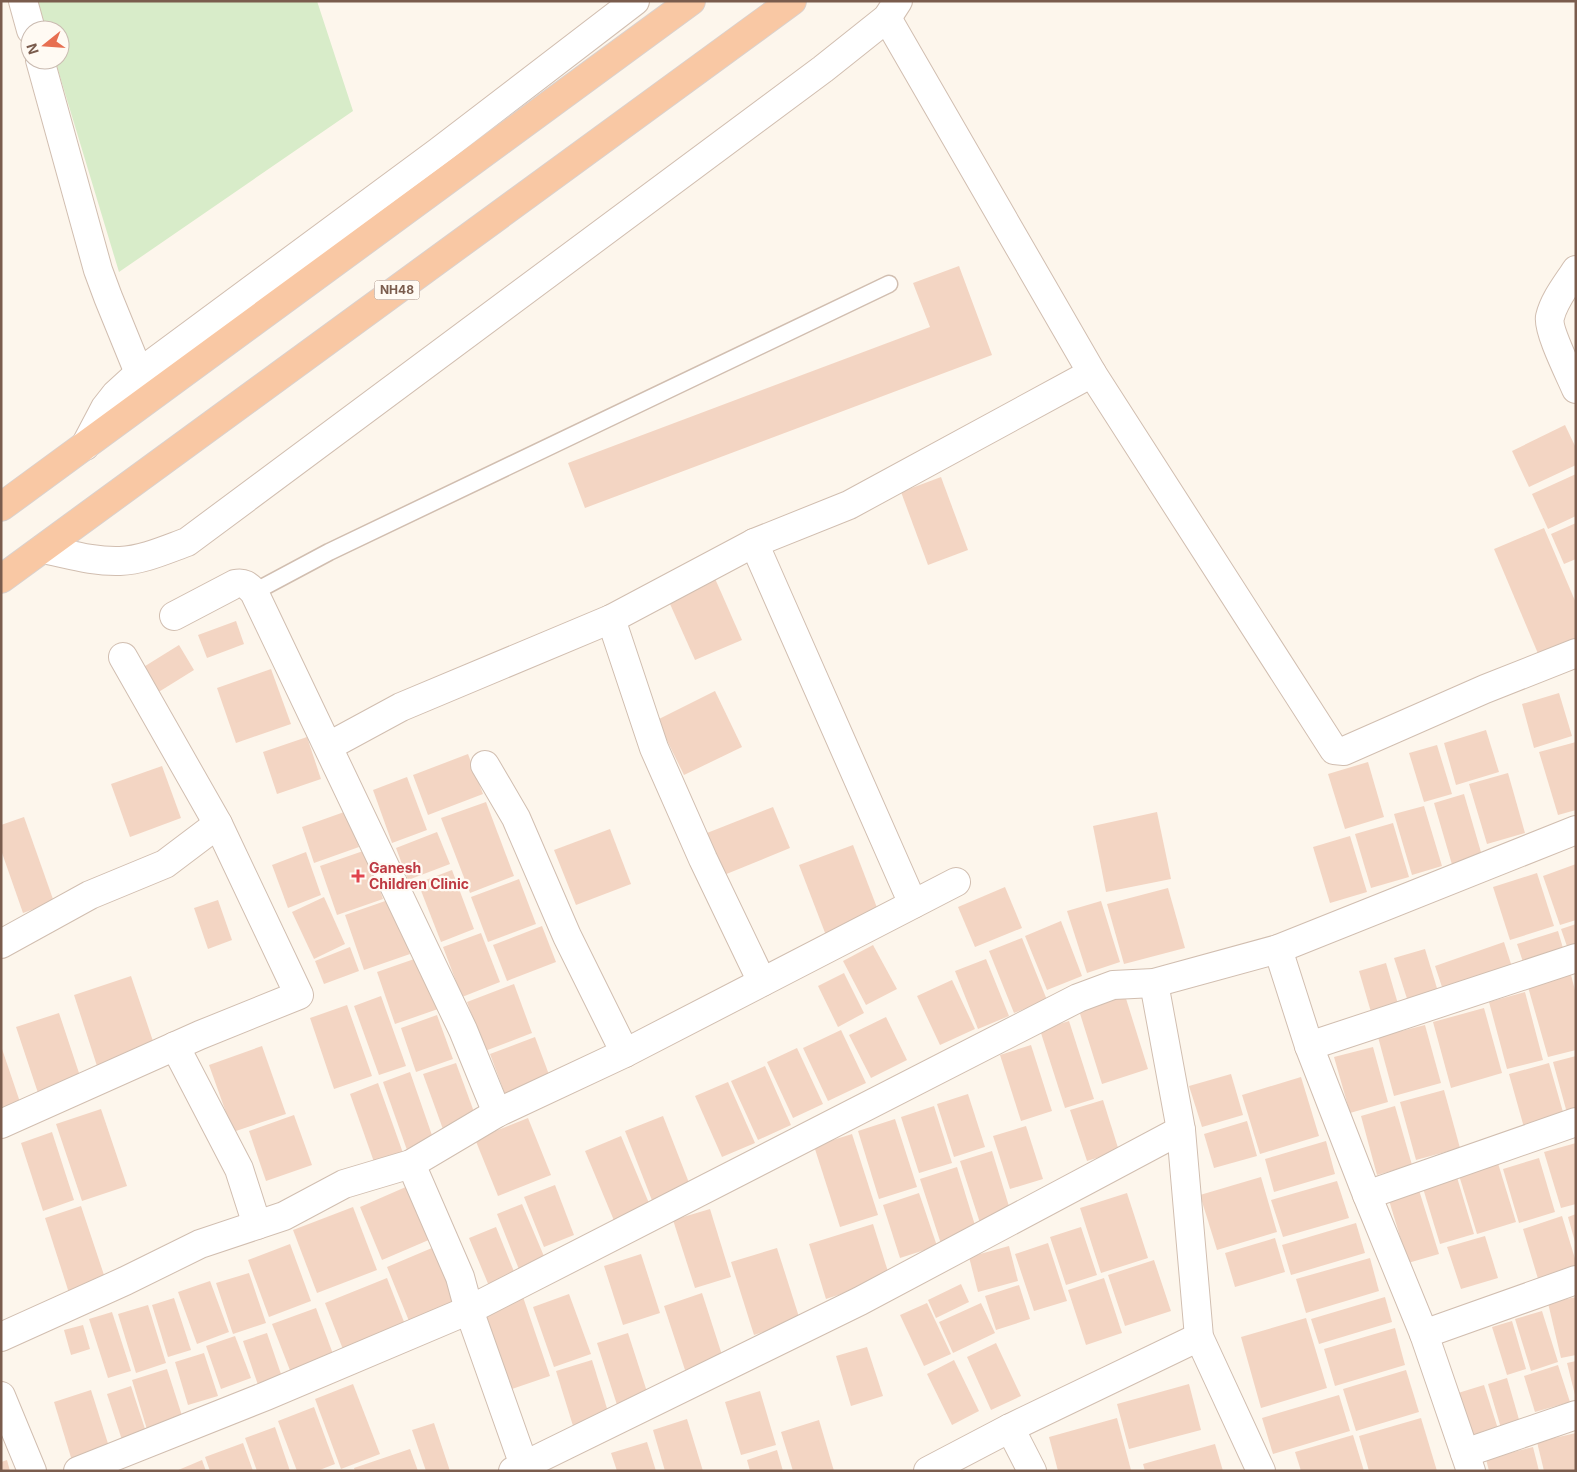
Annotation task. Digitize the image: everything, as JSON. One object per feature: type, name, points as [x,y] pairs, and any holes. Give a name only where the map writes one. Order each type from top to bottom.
[{"type":"highway","points":[[1,508],[691,1]]},
{"type":"highway","name":"NH48","points":[[1,579],[792,1]]},
{"type":"street","points":[[24,1],[29,20]]},
{"type":"street","points":[[85,446],[105,408],[116,394],[139,373],[438,152],[635,1]]},
{"type":"street","points":[[43,549],[98,560],[121,561],[144,557],[187,542],[823,69],[893,10],[1092,373],[1334,750],[1344,751],[1485,689],[1576,654]]},
{"type":"street","points":[[43,70],[98,270],[139,373]]},
{"type":"street","points":[[1576,270],[1558,298],[1549,318],[1555,342],[1576,389]]},
{"type":"street","points":[[329,746],[401,707],[611,619],[754,543],[849,505],[1092,373]]},
{"type":"street","points":[[754,543],[913,904]]},
{"type":"street","points":[[174,616],[236,584],[246,584],[254,592],[463,1030],[497,1113]]},
{"type":"street","points":[[611,619],[654,748],[703,859],[762,982]]},
{"type":"street","points":[[1,1124],[174,1046],[300,995],[218,824],[123,656]]},
{"type":"street","points":[[485,765],[516,818],[567,936],[625,1053]]},
{"type":"street","points":[[1,944],[90,895],[164,864],[218,824]]},
{"type":"street","points":[[78,1471],[266,1396],[469,1310],[1078,998],[1113,985],[1154,983],[1278,950],[1576,830]]},
{"type":"street","points":[[1,1337],[124,1282],[200,1244],[284,1216],[344,1184],[411,1164],[497,1113],[625,1053],[956,882]]},
{"type":"street","points":[[1278,950],[1309,1046],[1366,1195],[1424,1334],[1468,1462],[1576,1416]]},
{"type":"street","points":[[1309,1046],[1576,958]]},
{"type":"street","points":[[1154,983],[1181,1130],[1199,1337],[1260,1471]]},
{"type":"street","points":[[174,1046],[240,1169],[257,1226]]},
{"type":"street","points":[[1366,1195],[1576,1122]]},
{"type":"street","points":[[411,1164],[460,1277],[521,1469],[860,1301],[1181,1130]]},
{"type":"street","points":[[1424,1334],[1576,1280]]},
{"type":"street","points":[[928,1471],[1010,1428],[1199,1337]]},
{"type":"street","points":[[1,1396],[32,1471]]},
{"type":"street","points":[[1010,1428],[1032,1471]]},
{"type":"lane","points":[[254,592],[329,552],[890,284]]},
{"type":"green space","points":[[37,1],[317,1],[353,111],[119,272],[58,70],[70,70],[70,20],[43,20]]},
{"type":"building","points":[[959,266],[992,355],[585,508],[568,463],[930,327],[913,283]]},
{"type":"building","points":[[1565,425],[1576,448],[1576,465],[1529,487],[1512,451]]},
{"type":"building","points":[[1576,474],[1576,516],[1548,529],[1532,494]]},
{"type":"building","points":[[941,477],[968,550],[928,565],[901,492]]},
{"type":"building","points":[[1576,523],[1576,559],[1564,564],[1551,534]]},
{"type":"building","points":[[1544,528],[1576,603],[1576,640],[1539,656],[1494,549]]},
{"type":"building","points":[[713,574],[742,640],[695,660],[666,595]]},
{"type":"building","points":[[236,621],[244,644],[207,658],[198,635]]},
{"type":"building","points":[[179,645],[194,670],[157,693],[142,668]]},
{"type":"building","points":[[271,669],[291,724],[236,743],[217,688]]},
{"type":"building","points":[[715,691],[742,747],[684,775],[657,720]]},
{"type":"building","points":[[1559,693],[1572,736],[1534,748],[1522,704]]},
{"type":"building","points":[[1486,730],[1499,772],[1456,785],[1444,743]]},
{"type":"building","points":[[307,737],[321,779],[277,794],[263,752]]},
{"type":"building","points":[[1576,742],[1576,810],[1558,815],[1539,752]]},
{"type":"building","points":[[1437,745],[1452,794],[1424,802],[1409,753]]},
{"type":"building","points":[[468,754],[483,794],[428,815],[413,775]]},
{"type":"building","points":[[1368,762],[1384,817],[1345,829],[1328,774]]},
{"type":"building","points":[[162,766],[181,818],[130,837],[111,784]]},
{"type":"building","points":[[1508,773],[1525,833],[1487,844],[1469,784]]},
{"type":"building","points":[[407,777],[427,830],[392,843],[373,790]]},
{"type":"building","points":[[1464,794],[1483,859],[1453,868],[1434,803]]},
{"type":"building","points":[[486,802],[514,876],[470,893],[441,818]]},
{"type":"building","points":[[1424,806],[1442,866],[1412,875],[1394,814]]},
{"type":"building","points":[[773,807],[790,848],[724,875],[707,833]]},
{"type":"building","points":[[347,811],[359,847],[314,863],[302,827]]},
{"type":"building","points":[[1157,812],[1171,879],[1106,892],[1093,826]]},
{"type":"building","points":[[24,817],[54,902],[23,913],[1,850],[1,825]]},
{"type":"building","points":[[1393,823],[1409,877],[1371,888],[1355,834]]},
{"type":"building","points":[[610,829],[631,884],[576,905],[554,850]]},
{"type":"building","points":[[437,832],[450,864],[408,880],[396,848]]},
{"type":"building","points":[[1350,836],[1367,892],[1330,903],[1313,847]]},
{"type":"building","points":[[853,845],[881,918],[827,938],[799,865]]},
{"type":"building","points":[[366,850],[383,899],[337,915],[320,866]]},
{"type":"building","points":[[306,852],[321,895],[288,908],[272,865]]},
{"type":"building","points":[[1576,864],[1576,920],[1560,925],[1543,876]]},
{"type":"building","points":[[452,870],[474,929],[441,942],[418,883]]},
{"type":"building","points":[[1537,873],[1554,926],[1510,940],[1493,887]]},
{"type":"building","points":[[519,879],[536,924],[488,942],[471,897]]},
{"type":"building","points":[[1005,887],[1022,928],[975,947],[958,907]]},
{"type":"building","points":[[1168,888],[1185,948],[1124,964],[1107,904]]},
{"type":"building","points":[[324,897],[345,944],[314,959],[292,912]]},
{"type":"building","points":[[391,899],[410,954],[364,970],[345,915]]},
{"type":"building","points":[[218,900],[232,940],[208,949],[194,908]]},
{"type":"building","points":[[1101,901],[1120,962],[1087,973],[1067,911]]},
{"type":"building","points":[[1061,921],[1082,976],[1047,990],[1025,936]]},
{"type":"building","points":[[1576,924],[1576,950],[1569,952],[1561,929]]},
{"type":"building","points":[[542,926],[556,962],[507,981],[493,945]]},
{"type":"building","points":[[1558,931],[1565,955],[1525,968],[1517,944]]},
{"type":"building","points":[[481,933],[500,982],[462,997],[443,947]]},
{"type":"building","points":[[1022,938],[1047,1000],[1014,1013],[989,951]]},
{"type":"building","points":[[1504,942],[1512,967],[1443,990],[1435,966]]},
{"type":"building","points":[[873,945],[897,989],[866,1005],[843,961]]},
{"type":"building","points":[[350,947],[359,971],[324,984],[315,961]]},
{"type":"building","points":[[1425,949],[1440,998],[1410,1008],[1394,958]]},
{"type":"building","points":[[420,957],[438,1009],[395,1024],[377,972]]},
{"type":"building","points":[[986,959],[1009,1016],[978,1029],[955,971]]},
{"type":"building","points":[[1386,963],[1398,1004],[1371,1012],[1359,971]]},
{"type":"building","points":[[844,973],[864,1013],[838,1027],[818,986]]},
{"type":"building","points":[[1571,975],[1576,994],[1576,1050],[1548,1057],[1528,987]]},
{"type":"building","points":[[131,976],[155,1047],[97,1066],[74,995]]},
{"type":"building","points":[[952,980],[975,1029],[940,1045],[917,996]]},
{"type":"building","points":[[514,984],[532,1033],[485,1051],[467,1002]]},
{"type":"building","points":[[1123,989],[1148,1069],[1102,1084],[1077,1004]]},
{"type":"building","points":[[1525,992],[1543,1060],[1507,1069],[1489,1002]]},
{"type":"building","points":[[381,996],[406,1066],[379,1075],[354,1006]]},
{"type":"building","points":[[347,1005],[372,1076],[334,1089],[310,1018]]},
{"type":"building","points":[[1484,1008],[1502,1073],[1451,1088],[1433,1022]]},
{"type":"building","points":[[59,1013],[82,1082],[39,1096],[16,1027]]},
{"type":"building","points":[[437,1015],[453,1059],[416,1072],[401,1028]]},
{"type":"building","points":[[886,1017],[907,1060],[871,1078],[849,1035]]},
{"type":"building","points":[[1069,1021],[1094,1099],[1065,1108],[1040,1030]]},
{"type":"building","points":[[1425,1025],[1441,1083],[1394,1096],[1378,1037]]},
{"type":"building","points":[[841,1030],[866,1083],[828,1101],[803,1048]]},
{"type":"building","points":[[535,1037],[551,1080],[506,1097],[490,1054]]},
{"type":"building","points":[[1031,1045],[1052,1111],[1021,1121],[1000,1055]]},
{"type":"building","points":[[1,1046],[21,1105],[1,1112]]},
{"type":"building","points":[[262,1046],[286,1114],[233,1132],[209,1065]]},
{"type":"building","points":[[1373,1047],[1388,1102],[1350,1113],[1334,1057]]},
{"type":"building","points":[[797,1048],[823,1104],[793,1118],[767,1062]]},
{"type":"building","points":[[1576,1056],[1576,1110],[1567,1113],[1553,1062]]},
{"type":"building","points":[[456,1063],[477,1120],[444,1132],[423,1074]]},
{"type":"building","points":[[1549,1063],[1565,1119],[1525,1131],[1509,1074]]},
{"type":"building","points":[[765,1066],[791,1125],[758,1140],[731,1081]]},
{"type":"building","points":[[410,1072],[434,1141],[407,1150],[383,1082]]},
{"type":"building","points":[[1231,1074],[1243,1115],[1202,1127],[1189,1086]]},
{"type":"building","points":[[1301,1077],[1319,1136],[1260,1154],[1242,1095]]},
{"type":"building","points":[[728,1082],[755,1143],[722,1157],[695,1096]]},
{"type":"building","points":[[378,1083],[403,1153],[374,1162],[350,1094]]},
{"type":"building","points":[[1444,1090],[1460,1148],[1416,1160],[1400,1102]]},
{"type":"building","points":[[968,1094],[985,1147],[954,1157],[937,1104]]},
{"type":"building","points":[[1103,1100],[1119,1151],[1087,1161],[1070,1110]]},
{"type":"building","points":[[934,1106],[952,1163],[919,1173],[901,1117]]},
{"type":"building","points":[[1395,1106],[1412,1165],[1377,1175],[1361,1116]]},
{"type":"building","points":[[101,1109],[127,1186],[82,1201],[56,1124]]},
{"type":"building","points":[[294,1115],[312,1165],[266,1181],[249,1131]]},
{"type":"building","points":[[663,1116],[691,1188],[653,1203],[625,1131]]},
{"type":"building","points":[[528,1118],[551,1175],[498,1196],[475,1139]]},
{"type":"building","points":[[895,1119],[917,1187],[879,1199],[858,1131]]},
{"type":"building","points":[[1247,1121],[1257,1156],[1214,1168],[1204,1134]]},
{"type":"building","points":[[1026,1126],[1043,1179],[1010,1189],[993,1136]]},
{"type":"building","points":[[52,1132],[74,1200],[43,1211],[21,1143]]},
{"type":"building","points":[[852,1134],[878,1215],[840,1227],[814,1146]]},
{"type":"building","points":[[621,1136],[651,1208],[615,1223],[585,1151]]},
{"type":"building","points":[[1326,1141],[1335,1174],[1274,1192],[1265,1159]]},
{"type":"building","points":[[1576,1143],[1576,1204],[1561,1208],[1544,1152]]},
{"type":"building","points":[[992,1151],[1012,1216],[981,1226],[960,1161]]},
{"type":"building","points":[[1539,1158],[1555,1212],[1519,1223],[1503,1169]]},
{"type":"building","points":[[1497,1160],[1516,1222],[1477,1234],[1458,1172]]},
{"type":"building","points":[[957,1167],[978,1235],[942,1247],[920,1179]]},
{"type":"building","points":[[1456,1174],[1474,1234],[1440,1244],[1422,1185]]},
{"type":"building","points":[[1261,1177],[1277,1232],[1217,1250],[1200,1195]]},
{"type":"building","points":[[1337,1181],[1349,1218],[1283,1237],[1271,1200]]},
{"type":"building","points":[[555,1185],[574,1235],[544,1247],[524,1197]]},
{"type":"building","points":[[408,1186],[431,1239],[382,1260],[360,1207]]},
{"type":"building","points":[[1418,1187],[1439,1254],[1408,1263],[1388,1197]]},
{"type":"building","points":[[919,1193],[937,1246],[900,1258],[883,1205]]},
{"type":"building","points":[[1127,1193],[1148,1258],[1101,1273],[1080,1208]]},
{"type":"building","points":[[522,1204],[546,1261],[520,1272],[497,1214]]},
{"type":"building","points":[[81,1206],[106,1281],[69,1293],[45,1218]]},
{"type":"building","points":[[353,1207],[377,1270],[317,1293],[293,1230]]},
{"type":"building","points":[[710,1209],[731,1277],[695,1288],[673,1220]]},
{"type":"building","points":[[1576,1214],[1576,1242],[1575,1242],[1568,1217]]},
{"type":"building","points":[[1562,1216],[1576,1262],[1576,1271],[1539,1282],[1523,1229]]},
{"type":"building","points":[[1356,1223],[1365,1253],[1291,1275],[1282,1245]]},
{"type":"building","points":[[873,1224],[890,1278],[826,1299],[809,1244]]},
{"type":"building","points":[[496,1227],[515,1274],[489,1286],[469,1238]]},
{"type":"building","points":[[1081,1227],[1097,1275],[1066,1285],[1050,1237]]},
{"type":"building","points":[[1485,1236],[1498,1278],[1461,1289],[1447,1247]]},
{"type":"building","points":[[1275,1238],[1285,1272],[1235,1287],[1225,1253]]},
{"type":"building","points":[[1048,1243],[1067,1301],[1034,1311],[1015,1254]]},
{"type":"building","points":[[290,1244],[311,1301],[269,1317],[248,1260]]},
{"type":"building","points":[[439,1245],[461,1299],[409,1321],[387,1267]]},
{"type":"building","points":[[1009,1246],[1018,1281],[978,1292],[969,1257]]},
{"type":"building","points":[[777,1248],[800,1320],[754,1335],[731,1262]]},
{"type":"building","points":[[641,1254],[660,1313],[623,1325],[604,1266]]},
{"type":"building","points":[[1370,1258],[1379,1291],[1306,1313],[1296,1279]]},
{"type":"building","points":[[1154,1260],[1171,1311],[1125,1326],[1108,1275]]},
{"type":"building","points":[[249,1273],[266,1323],[233,1334],[216,1283]]},
{"type":"building","points":[[387,1278],[406,1327],[344,1352],[325,1303]]},
{"type":"building","points":[[1104,1278],[1122,1333],[1086,1345],[1068,1290]]},
{"type":"building","points":[[210,1281],[229,1332],[197,1344],[178,1292]]},
{"type":"building","points":[[961,1284],[969,1302],[936,1318],[928,1300]]},
{"type":"building","points":[[1019,1285],[1030,1319],[996,1330],[985,1296]]},
{"type":"building","points":[[702,1293],[723,1358],[685,1370],[664,1306]]},
{"type":"building","points":[[569,1294],[591,1354],[554,1367],[533,1307]]},
{"type":"building","points":[[523,1297],[550,1376],[509,1390],[483,1311]]},
{"type":"building","points":[[1385,1297],[1392,1322],[1319,1344],[1311,1319]]},
{"type":"building","points":[[1576,1297],[1576,1355],[1561,1358],[1548,1303]]},
{"type":"building","points":[[174,1298],[191,1350],[168,1357],[152,1305]]},
{"type":"building","points":[[927,1303],[951,1354],[924,1366],[900,1315]]},
{"type":"building","points":[[981,1303],[995,1333],[953,1353],[939,1322]]},
{"type":"building","points":[[148,1305],[166,1363],[136,1373],[118,1314]]},
{"type":"building","points":[[316,1308],[336,1362],[293,1378],[272,1324]]},
{"type":"building","points":[[1542,1311],[1558,1362],[1531,1371],[1515,1319]]},
{"type":"building","points":[[112,1312],[131,1371],[108,1378],[89,1319]]},
{"type":"building","points":[[1306,1318],[1327,1388],[1261,1408],[1241,1337]]},
{"type":"building","points":[[1512,1321],[1526,1369],[1507,1375],[1492,1327]]},
{"type":"building","points":[[83,1325],[90,1349],[71,1355],[64,1330]]},
{"type":"building","points":[[1395,1328],[1405,1365],[1335,1386],[1324,1349]]},
{"type":"building","points":[[267,1333],[282,1377],[258,1385],[243,1341]]},
{"type":"building","points":[[628,1333],[649,1398],[618,1408],[597,1343]]},
{"type":"building","points":[[235,1336],[251,1378],[221,1389],[206,1346]]},
{"type":"building","points":[[996,1343],[1021,1396],[991,1410],[967,1357]]},
{"type":"building","points":[[867,1347],[883,1396],[851,1406],[836,1356]]},
{"type":"building","points":[[204,1353],[218,1396],[188,1405],[175,1362]]},
{"type":"building","points":[[592,1360],[610,1418],[574,1429],[556,1371]]},
{"type":"building","points":[[954,1360],[979,1411],[952,1425],[927,1374]]},
{"type":"building","points":[[1576,1361],[1576,1395],[1575,1395],[1567,1363]]},
{"type":"building","points":[[1558,1365],[1570,1402],[1535,1412],[1524,1376]]},
{"type":"building","points":[[167,1369],[185,1425],[149,1436],[132,1380]]},
{"type":"building","points":[[1406,1370],[1419,1412],[1356,1431],[1343,1389]]},
{"type":"building","points":[[1507,1378],[1520,1423],[1501,1428],[1488,1384]]},
{"type":"building","points":[[353,1384],[380,1454],[341,1469],[315,1399]]},
{"type":"building","points":[[1189,1384],[1201,1430],[1129,1449],[1117,1404]]},
{"type":"building","points":[[1484,1385],[1499,1432],[1472,1440],[1458,1393]]},
{"type":"building","points":[[131,1386],[146,1432],[122,1440],[107,1394]]},
{"type":"building","points":[[91,1390],[111,1453],[73,1464],[54,1402]]},
{"type":"building","points":[[760,1391],[776,1445],[741,1455],[725,1402]]},
{"type":"building","points":[[1339,1395],[1350,1431],[1273,1454],[1262,1418]]},
{"type":"building","points":[[314,1407],[335,1464],[317,1471],[297,1471],[278,1421]]},
{"type":"building","points":[[1117,1418],[1131,1470],[1058,1471],[1049,1437]]},
{"type":"building","points":[[1421,1418],[1437,1471],[1369,1471],[1359,1436]]},
{"type":"building","points":[[687,1419],[703,1471],[665,1471],[653,1430]]},
{"type":"building","points":[[819,1420],[834,1471],[793,1471],[781,1432]]},
{"type":"building","points":[[434,1423],[450,1471],[426,1471],[412,1430]]},
{"type":"building","points":[[275,1427],[290,1471],[257,1471],[245,1438]]},
{"type":"building","points":[[1576,1433],[1576,1471],[1544,1471],[1537,1442]]},
{"type":"building","points":[[1353,1435],[1364,1471],[1301,1471],[1295,1452]]},
{"type":"building","points":[[647,1442],[656,1471],[617,1471],[611,1453]]},
{"type":"building","points":[[243,1443],[253,1471],[210,1471],[205,1457]]},
{"type":"building","points":[[1215,1444],[1223,1471],[1145,1471],[1143,1464]]},
{"type":"building","points":[[1533,1447],[1539,1471],[1489,1471],[1486,1459]]},
{"type":"building","points":[[410,1449],[418,1471],[355,1471],[354,1468]]},
{"type":"building","points":[[777,1450],[783,1471],[750,1471],[747,1460]]},
{"type":"building","points":[[7,1460],[10,1471],[1,1471],[1,1462]]},
{"type":"building","points":[[202,1460],[206,1471],[176,1471]]},
{"type":"place","name":"Ganesh Children Clinic","points":[[358,876]]}]
